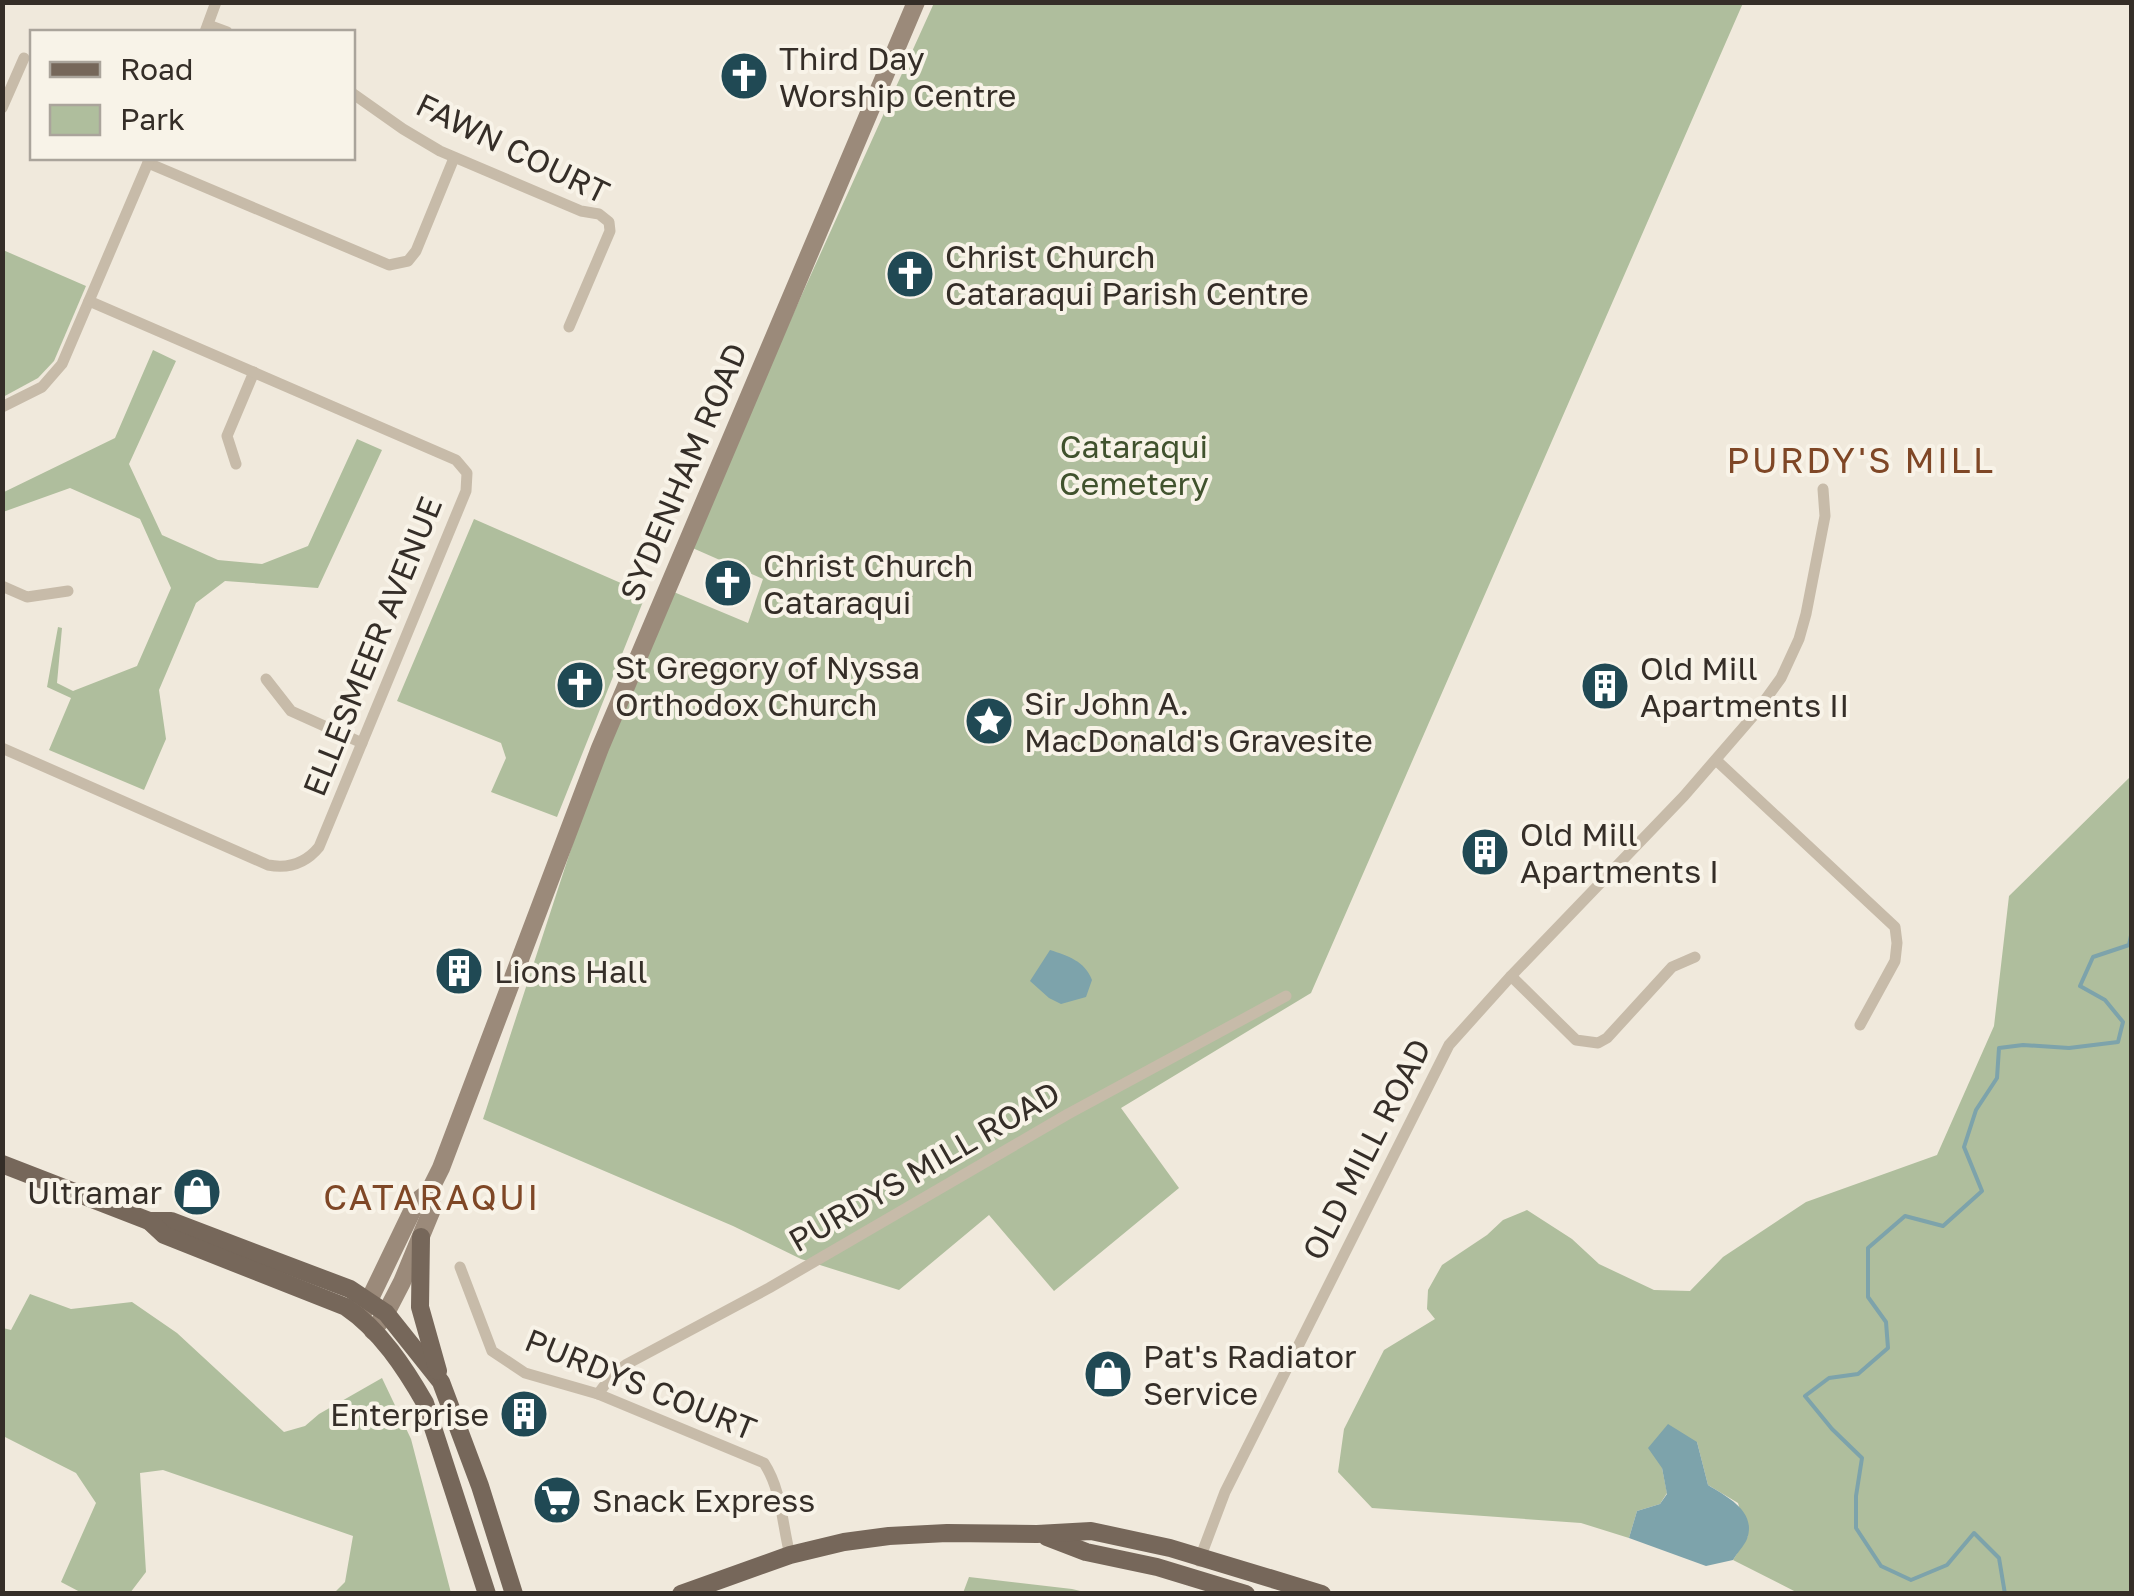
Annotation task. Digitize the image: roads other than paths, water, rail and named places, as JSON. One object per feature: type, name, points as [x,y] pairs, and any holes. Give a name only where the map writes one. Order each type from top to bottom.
[{"type":"main road","name":"SYDENHAM ROAD","points":[[368,1316],[418,1200],[429,1192],[441,1168],[600,748],[916,2]]},
{"type":"main road","points":[[2,1164],[149,1220],[164,1235],[368,1316],[386,1313],[441,1382]]},
{"type":"main road","name":"SYDENHAM ROAD","points":[[386,1313],[433,1207],[429,1192]]},
{"type":"main road","points":[[421,1236],[420,1307],[441,1382],[480,1486],[514,1594]]},
{"type":"main road","points":[[368,1316],[424,1403],[487,1594]]},
{"type":"main road","points":[[681,1594],[790,1555],[844,1542],[889,1536],[1091,1530],[1152,1543],[1322,1594]]},
{"type":"main road","points":[[1037,1534],[1086,1552],[1140,1563],[1246,1594]]},
{"type":"street","points":[[206,29],[216,2]]},
{"type":"street","points":[[2,108],[24,58]]},
{"type":"street","name":"FAWN COURT","points":[[355,95],[454,158],[581,211],[599,214],[609,222],[610,231],[568,326]]},
{"type":"street","points":[[2,407],[33,392],[56,373],[149,160],[390,266],[408,261],[416,251],[454,158]]},
{"type":"street","name":"ELLESMEER AVENUE","points":[[2,748],[278,867],[295,865],[310,857],[320,847],[466,491],[466,473],[456,460],[88,301]]},
{"type":"street","points":[[236,464],[226,436],[254,372]]},
{"type":"street","name":"OLD MILL ROAD","points":[[1194,1578],[1225,1492],[1442,1056],[1459,1032],[1716,760],[1771,693],[1799,639],[1825,516],[1822,488]]},
{"type":"street","points":[[2,586],[27,597],[68,590]]},
{"type":"street","points":[[266,679],[291,712],[362,743]]},
{"type":"street","points":[[1716,760],[1895,927],[1895,961],[1860,1025]]},
{"type":"street","points":[[1511,976],[1576,1040],[1598,1043],[1672,967],[1695,956]]},
{"type":"street","name":"PURDYS MILL ROAD","points":[[598,1394],[613,1374],[627,1364],[769,1288],[1068,1114],[1286,996]]},
{"type":"street","name":"PURDYS COURT","points":[[460,1267],[492,1351],[524,1373],[598,1394],[764,1464],[773,1477],[790,1555]]},
{"type":"water","points":[[1050,950],[1085,968],[1092,980],[1086,997],[1061,1004],[1030,981]]},
{"type":"water","points":[[1668,1424],[1697,1442],[1708,1485],[1738,1506],[1748,1520],[1747,1539],[1733,1560],[1706,1566],[1629,1538],[1637,1511],[1660,1504],[1667,1494],[1662,1468],[1648,1448]]},
{"type":"waterway","points":[[2005,1594],[1999,1558],[1974,1533],[1947,1565],[1911,1580],[1881,1566],[1856,1528],[1862,1458],[1805,1396],[1829,1378],[1858,1374],[1888,1348],[1886,1322],[1868,1297],[1868,1248],[1905,1216],[1943,1226],[1982,1191],[1964,1147],[1976,1110],[1997,1078],[1999,1048],[2069,1048],[2118,1042],[2123,1022],[2105,1000],[2080,986],[2093,957],[2129,945],[2132,931]]},
{"type":"place","name":"Third Day Worship Centre","points":[[744,76]]},
{"type":"place","name":"Christ Church Cataraqui Parish Centre","points":[[910,274]]},
{"type":"place","name":"Christ Church Cataraqui","points":[[728,583]]},
{"type":"place","name":"St Gregory of Nyssa Orthodox Church","points":[[580,685]]},
{"type":"place","name":"Old Mill Apartments II","points":[[1605,686]]},
{"type":"place","name":"Sir John A. MacDonald's Gravesite","points":[[989,721]]},
{"type":"place","name":"Old Mill Apartments I","points":[[1485,852]]},
{"type":"place","name":"Lions Hall","points":[[459,971]]},
{"type":"place","name":"Ultramar","points":[[197,1192]]},
{"type":"place","name":"Pat's Radiator Service","points":[[1108,1374]]},
{"type":"place","name":"Enterprise","points":[[524,1414]]},
{"type":"place","name":"Snack Express","points":[[557,1500]]},
{"type":"district","name":"PURDY'S MILL","points":[[1861,460]]},
{"type":"district","name":"CATARAQUI","points":[[432,1197]]},
{"type":"park label","name":"Cataraqui Cemetery","points":[[1134,464]]}]
